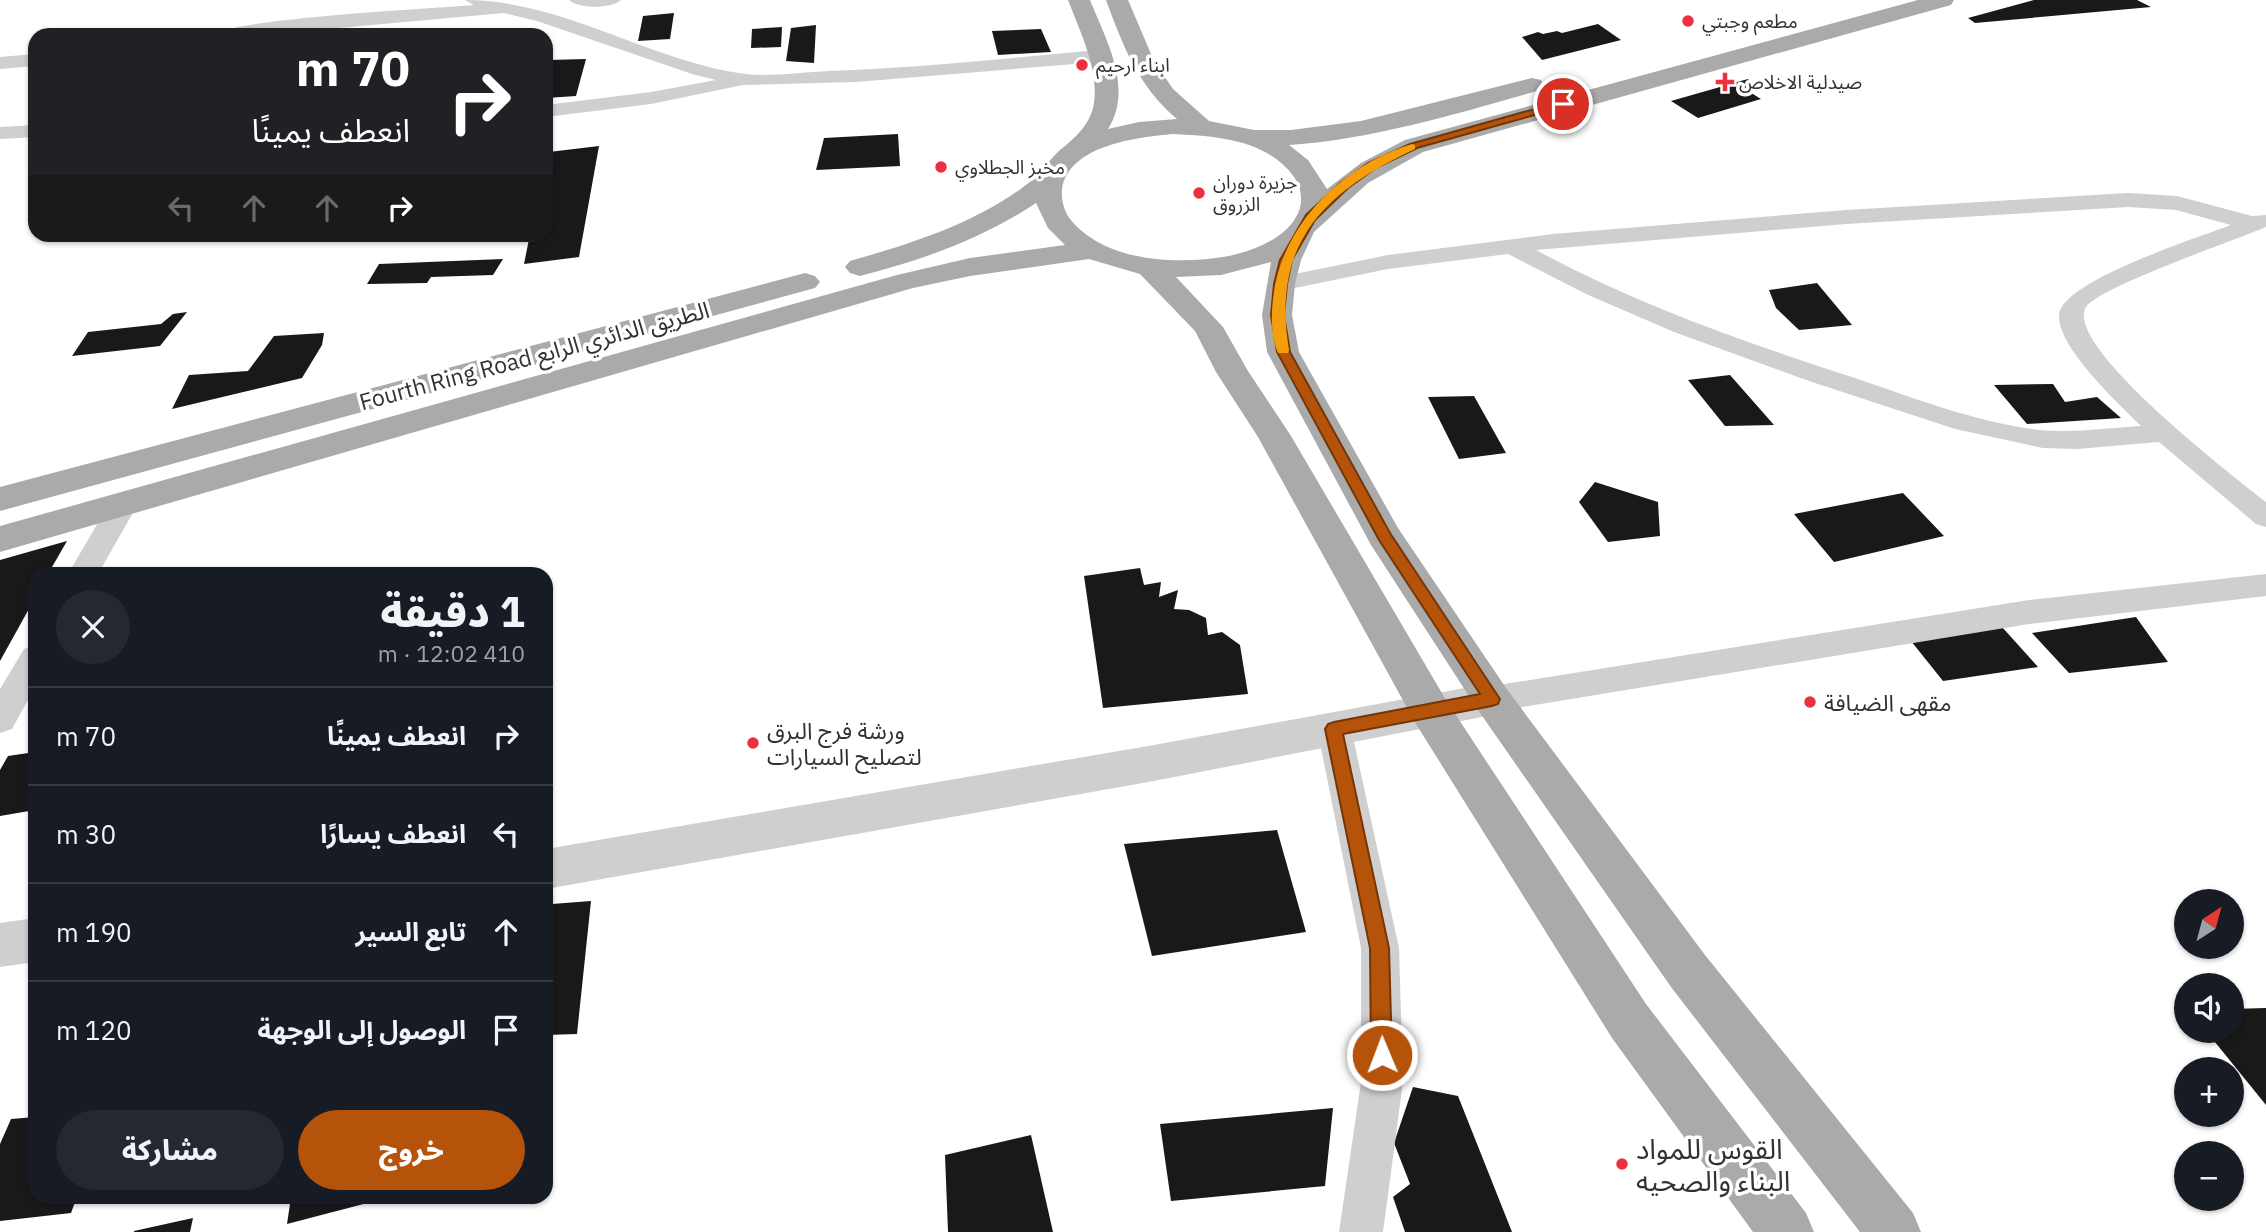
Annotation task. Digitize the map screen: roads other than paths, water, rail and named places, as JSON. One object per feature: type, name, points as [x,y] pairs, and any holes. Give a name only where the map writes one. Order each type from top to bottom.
[{"type":"main road","points":[[1078,151],[1097,127],[1106,105],[1105,80],[1099,56],[1079,0]]},
{"type":"main road","points":[[1117,0],[1149,74],[1165,95],[1200,127]]},
{"type":"main road","points":[[1805,14],[1859,0]]},
{"type":"main road","points":[[1894,1232],[1688,971],[1492,699],[1384,536],[1283,352],[1277,315],[1280,284],[1286,260],[1305,225],[1314,195],[1305,172],[1273,147],[1251,138],[1200,127],[1173,126],[1133,131],[1098,141],[1078,151],[1063,163],[1053,177],[1049,202],[1053,215],[1069,234],[1093,250],[1110,257],[1150,267],[1195,269],[1237,263],[1274,251],[1305,225],[1344,186],[1372,165],[1414,146],[1943,0]]},
{"type":"main road","points":[[1251,138],[1297,139],[1350,132],[1551,80]]},
{"type":"main road","name":"Fourth Ring Road الطريق الدائري الرابع","points":[[0,499],[898,256],[949,240],[995,219],[1028,198],[1053,177]]},
{"type":"main road","points":[[0,539],[907,281],[970,268],[1093,250]]},
{"type":"main road","points":[[1150,267],[1208,327],[1232,372],[1274,436],[1431,712],[1629,1021],[1787,1232]]},
{"type":"street","points":[[474,0],[508,8],[699,70],[747,80]]},
{"type":"street","points":[[578,0],[611,0]]},
{"type":"street","points":[[271,28],[508,8]]},
{"type":"street","points":[[553,110],[662,96],[747,80],[856,76],[1099,56]]},
{"type":"street","points":[[0,63],[28,61]]},
{"type":"street","points":[[0,133],[28,131]]},
{"type":"street","points":[[1280,284],[1388,262],[1511,246],[1846,217],[2128,200],[2177,204],[2260,222]]},
{"type":"street","points":[[2260,222],[2105,283],[2081,298],[2071,314],[2073,333],[2094,360],[2164,433],[2266,517]]},
{"type":"street","points":[[1511,246],[1574,280],[1727,342],[1812,373],[1976,425],[2027,438],[2059,439],[2164,433]]},
{"type":"street","points":[[87,567],[123,503]]},
{"type":"street","points":[[553,868],[1154,763],[1492,699],[2029,612],[2266,585]]},
{"type":"street","points":[[0,719],[28,670]]},
{"type":"street","points":[[1334,729],[1380,948],[1382,1082],[1361,1232]]},
{"type":"street","points":[[0,945],[28,941]]},
{"type":"place","name":"مطعم وجبتي","points":[[1688,21]]},
{"type":"place","name":"ابناء ارحيم","points":[[1082,65]]},
{"type":"place","name":"صيدلية الاخلاص","points":[[1725,82]]},
{"type":"place","name":"مخبز الجطلاوي","points":[[941,167]]},
{"type":"place","name":"جزيرة دوران الزروق","points":[[1199,193]]},
{"type":"place","name":"مقهى الضيافة","points":[[1810,702]]},
{"type":"place","name":"ورشة فرج البرق لتصليح السيارات","points":[[753,743]]},
{"type":"place","name":"القوس للمواد البناء والصحيه","points":[[1622,1164]]}]
